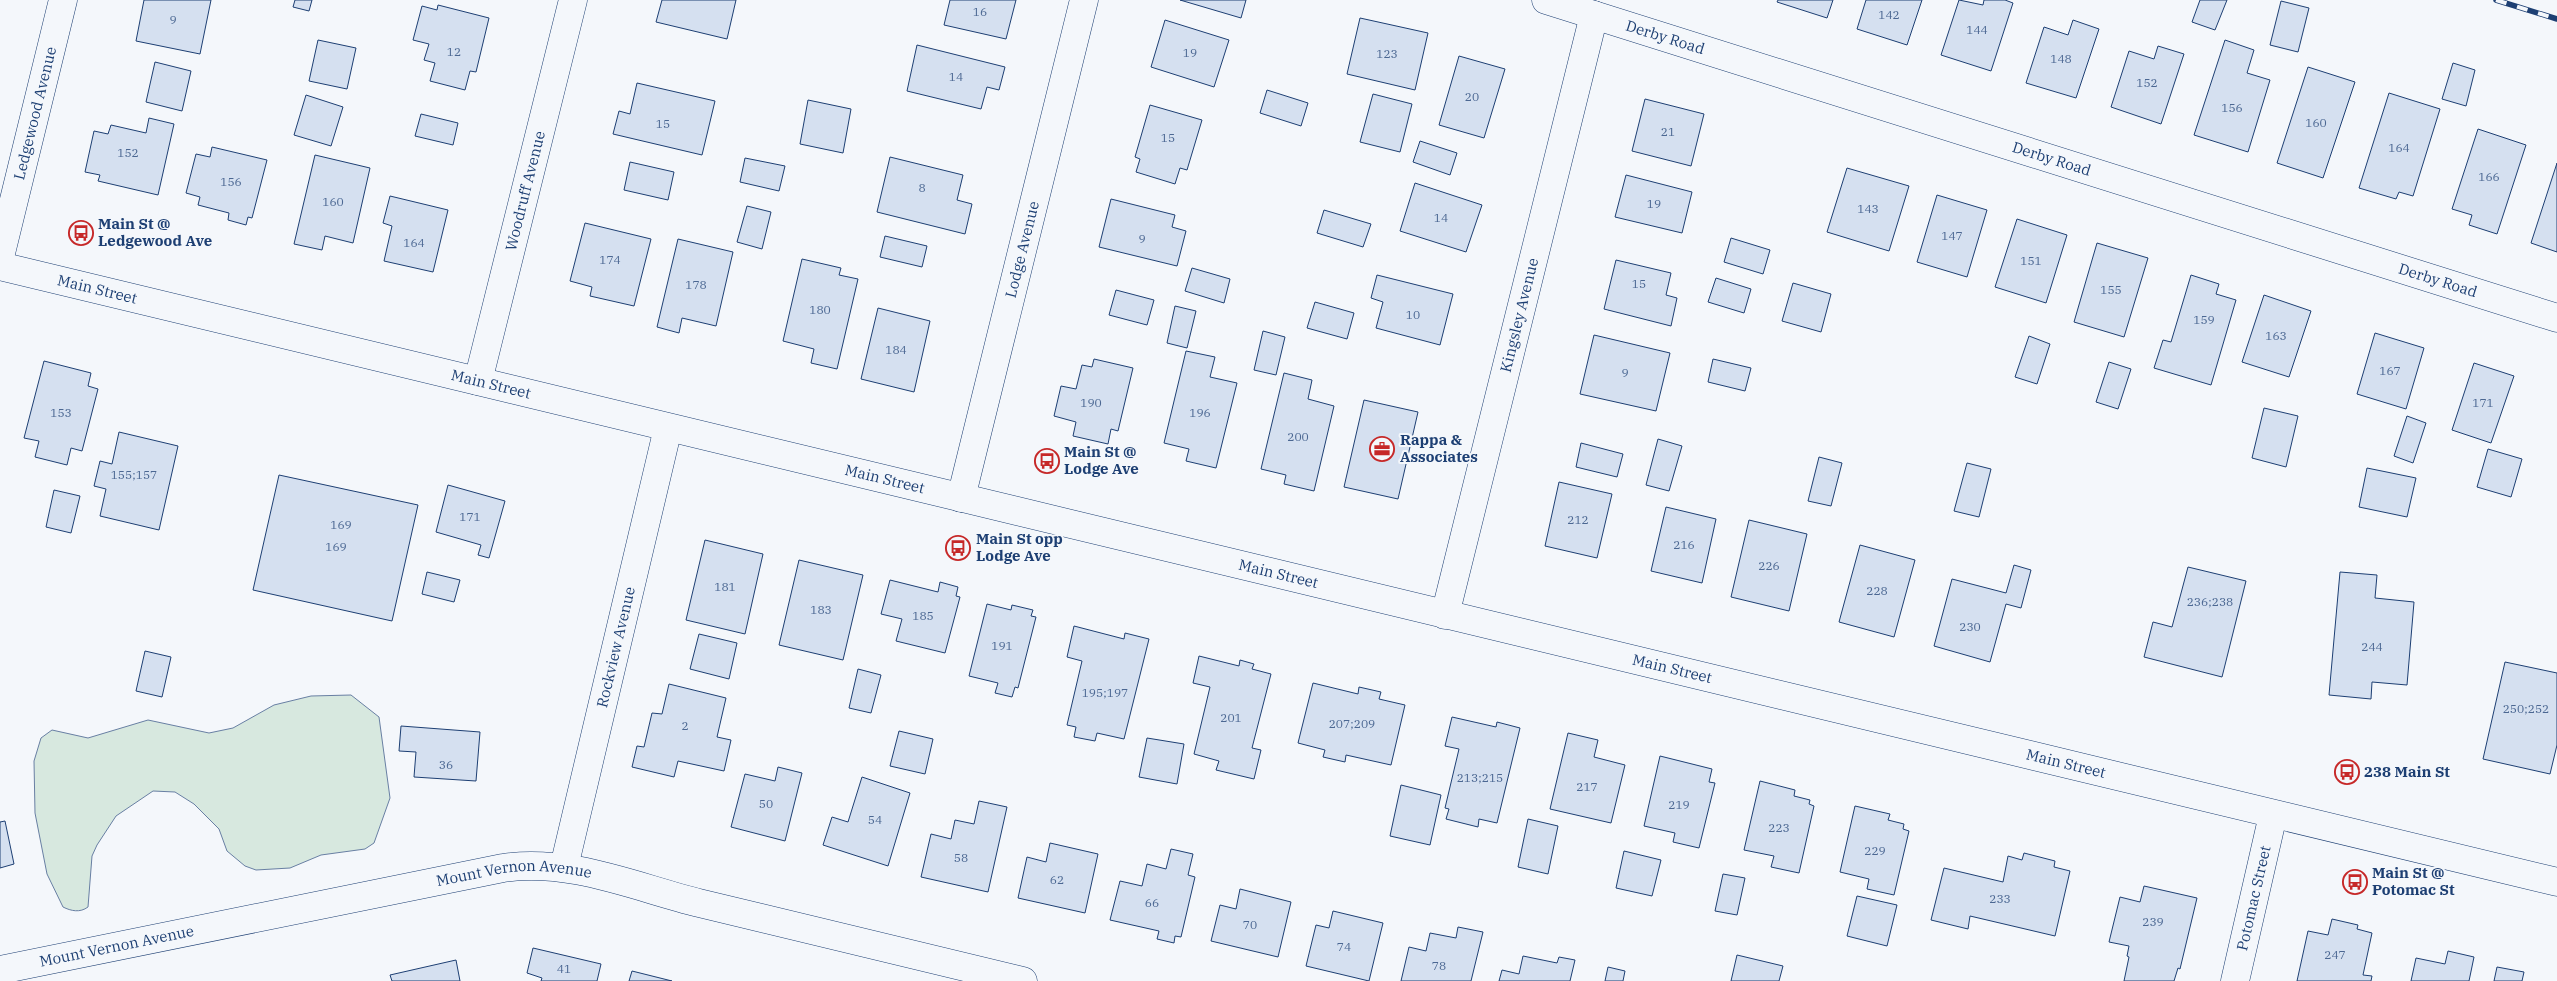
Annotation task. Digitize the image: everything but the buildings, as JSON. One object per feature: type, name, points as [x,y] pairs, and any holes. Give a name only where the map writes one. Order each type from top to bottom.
[{"type":"street","name":"Ledgewood Avenue","points":[[0,257],[63,0]]},
{"type":"street","name":"Woodruff Avenue","points":[[478,381],[573,0]]},
{"type":"street","name":"Lodge Avenue","points":[[961,498],[1084,0]]},
{"type":"street","name":"Derby Road","points":[[1546,0],[2557,318]]},
{"type":"street","name":"Kingsley Avenue","points":[[1445,615],[1594,15]]},
{"type":"street","name":"Main Street","points":[[0,266],[2272,815],[2557,882]]},
{"type":"street","name":"Rockview Avenue","points":[[564,867],[668,428]]},
{"type":"street","name":"Potomac Street","points":[[2235,981],[2272,815]]},
{"type":"street","name":"Mount Vernon Avenue","points":[[0,970],[503,868],[535,864],[564,867],[706,904],[1023,981]]},
{"type":"shaded area","points":[[351,695],[379,717],[390,798],[374,843],[365,849],[321,855],[290,868],[256,870],[245,866],[227,851],[219,829],[194,804],[175,792],[153,791],[116,816],[97,845],[92,856],[88,907],[75,911],[63,907],[47,874],[35,813],[34,761],[41,738],[52,730],[88,738],[148,720],[209,733],[233,728],[274,705],[311,696]]},
{"type":"railway","points":[[2496,0],[2557,19]]},
{"type":"place","name":"Main St @ Ledgewood Ave","points":[[81,233]]},
{"type":"place","name":"Rappa & Associates","points":[[1382,449]]},
{"type":"place","name":"Main St @ Lodge Ave","points":[[1047,461]]},
{"type":"place","name":"Main St opp Lodge Ave","points":[[958,548]]},
{"type":"place","name":"238 Main St","points":[[2347,772]]},
{"type":"place","name":"Main St @ Potomac St","points":[[2355,882]]}]
